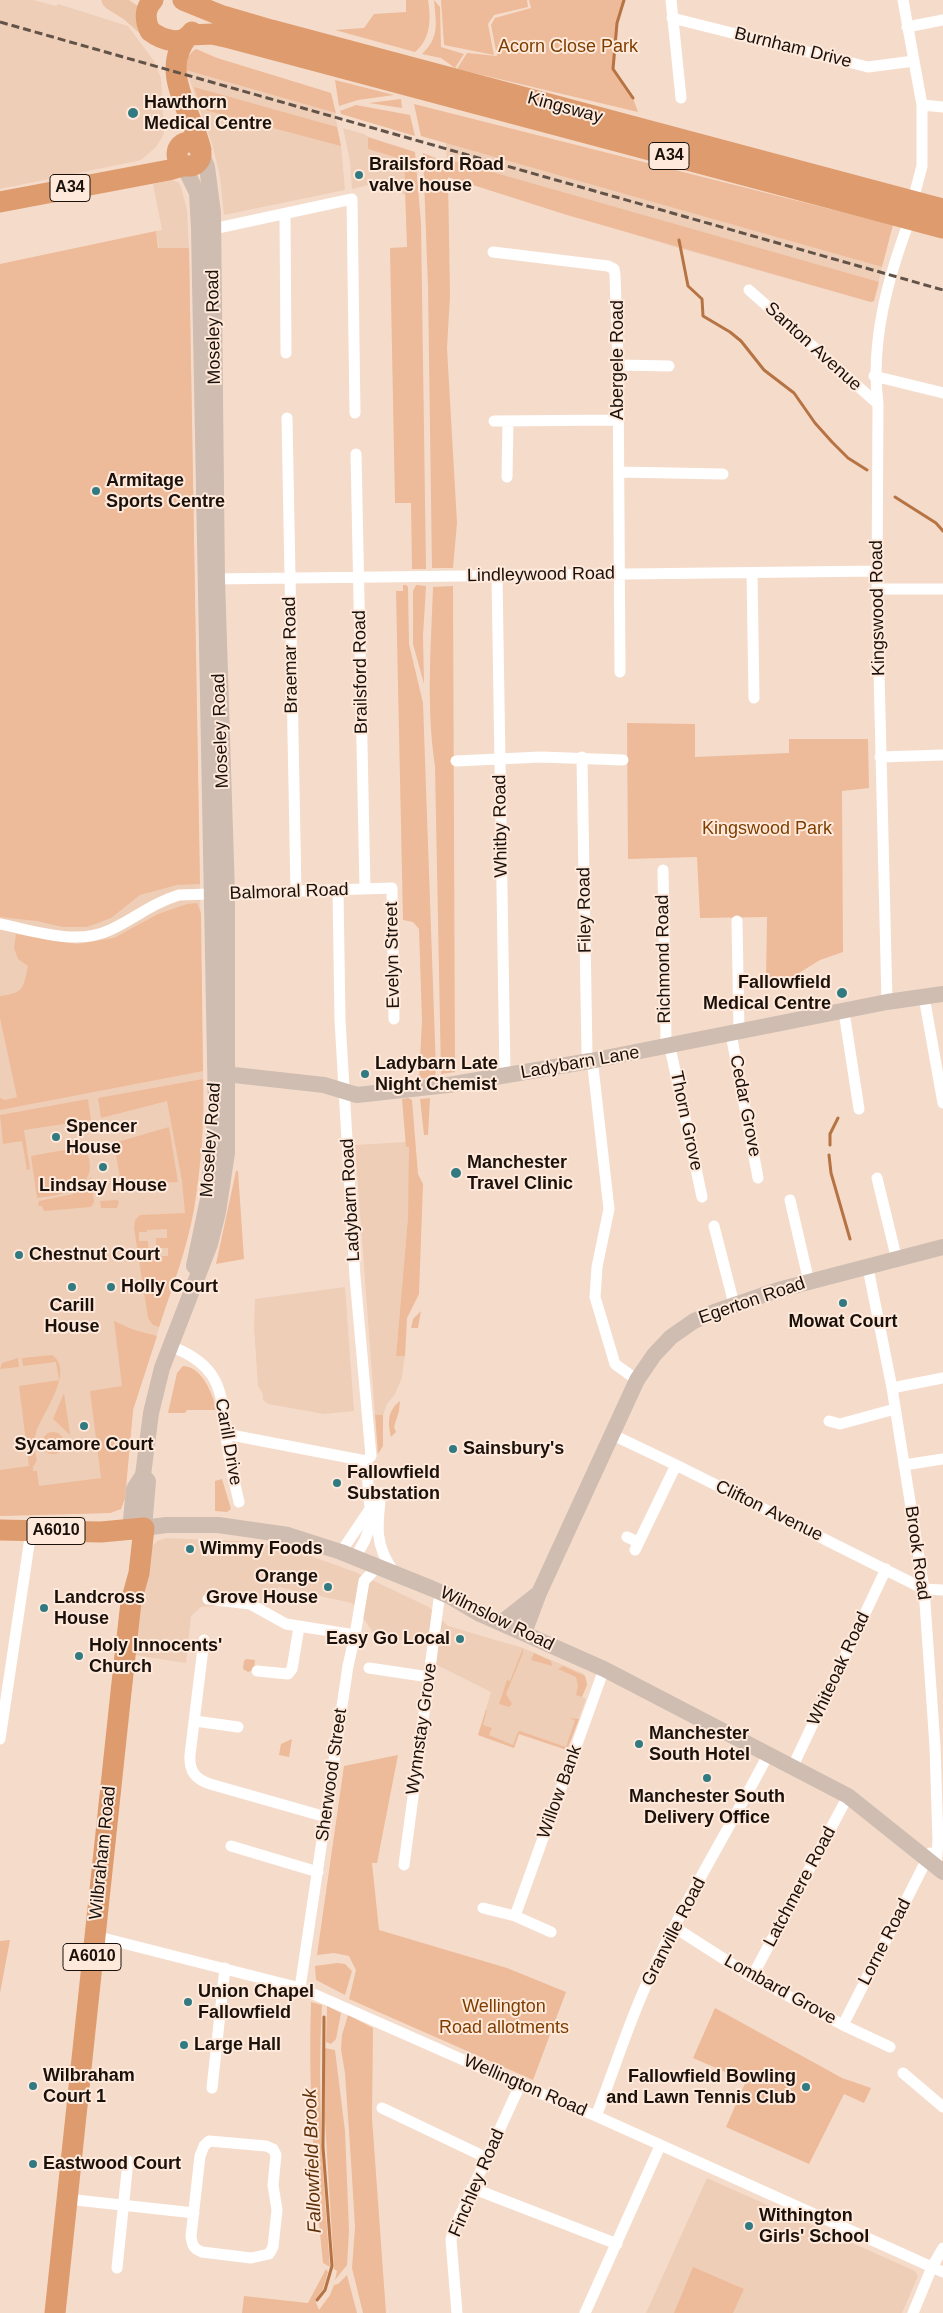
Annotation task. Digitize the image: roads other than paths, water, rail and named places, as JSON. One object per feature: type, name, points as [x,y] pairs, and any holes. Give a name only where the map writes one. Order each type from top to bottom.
[{"type":"highway","name":"A34","points":[[153,0],[148,6],[146,14],[150,31],[171,41],[189,36],[194,25],[194,18],[185,1]]},
{"type":"highway","name":"Kingsway","points":[[185,1],[262,27],[399,63],[430,82],[912,209],[943,209]]},
{"type":"highway","name":"Moseley Road","points":[[150,31],[194,125],[201,151]]},
{"type":"highway","name":"Kingsway","points":[[189,36],[212,34],[230,38],[407,85],[430,82]]},
{"type":"highway","name":"Moseley Road","points":[[181,158],[176,60],[180,47],[189,36]]},
{"type":"highway","points":[[181,158],[182,144],[195,143],[201,151]]},
{"type":"highway","name":"A34","points":[[0,202],[140,174],[181,158]]},
{"type":"highway","name":"Kingsway","points":[[912,209],[943,228]]},
{"type":"highway","name":"Wilmslow Road","points":[[0,1530],[137,1529]]},
{"type":"highway","name":"Wilbraham Road","points":[[55,2313],[131,1602],[128,1569],[137,1529]]},
{"type":"main road","points":[[111,0],[135,16],[150,31]]},
{"type":"main road","name":"Moseley Road","points":[[201,151],[209,178],[213,229],[211,579]]},
{"type":"main road","name":"Moseley Road","points":[[137,1529],[148,1481],[143,1475],[151,1414],[162,1368],[186,1306],[208,1199],[221,1073],[220,894],[199,224],[197,193],[181,158]]},
{"type":"main road","name":"Ladybarn Lane","points":[[221,1073],[324,1085],[357,1094],[422,1088],[590,1061],[887,1002],[943,994]]},
{"type":"main road","name":"Egerton Road","points":[[524,1633],[539,1593],[637,1380],[654,1355],[671,1337],[694,1321],[734,1304],[810,1282],[943,1248]]},
{"type":"main road","name":"Wilmslow Road","points":[[137,1529],[166,1526],[243,1528],[288,1535],[348,1555],[440,1592],[501,1624],[604,1669],[848,1796],[935,1865]]},
{"type":"main road","name":"Egerton Road","points":[[501,1624],[539,1593]]},
{"type":"street","points":[[670,0],[681,98]]},
{"type":"street","name":"Kingswood Road","points":[[887,1002],[880,758],[878,404],[874,376],[882,314],[912,209],[924,153],[922,105],[903,0]]},
{"type":"street","name":"Burnham Drive","points":[[672,18],[868,67],[914,61]]},
{"type":"street","points":[[908,26],[943,20]]},
{"type":"street","points":[[922,105],[943,106]]},
{"type":"street","points":[[213,229],[285,215],[352,199],[355,413]]},
{"type":"street","points":[[285,215],[286,354]]},
{"type":"street","name":"Abergele Road","points":[[493,252],[608,266],[614,269],[617,281],[620,672]]},
{"type":"street","name":"Santon Avenue","points":[[749,290],[878,404]]},
{"type":"street","points":[[618,365],[669,366]]},
{"type":"street","points":[[874,376],[943,393]]},
{"type":"street","name":"Braemar Road","points":[[287,418],[296,892]]},
{"type":"street","points":[[494,421],[618,420]]},
{"type":"street","points":[[507,477],[508,421]]},
{"type":"street","name":"Brailsford Road","points":[[356,454],[365,889]]},
{"type":"street","points":[[619,472],[724,474]]},
{"type":"street","name":"Lindleywood Road","points":[[211,579],[878,571]]},
{"type":"street","points":[[752,573],[754,698]]},
{"type":"street","name":"Whitby Road","points":[[497,575],[505,1076]]},
{"type":"street","points":[[878,589],[943,589]]},
{"type":"street","points":[[880,758],[943,755],[943,764]]},
{"type":"street","points":[[456,761],[582,757],[623,760]]},
{"type":"street","name":"Filey Road","points":[[582,757],[587,1055],[593,1067],[609,1208],[597,1267],[595,1297],[615,1364],[637,1380]]},
{"type":"street","name":"Richmond Road","points":[[663,870],[666,1040],[669,1046]]},
{"type":"street","name":"Evelyn Street","points":[[365,889],[392,888],[394,1019]]},
{"type":"street","name":"Balmoral Road","points":[[0,924],[75,938],[110,930],[162,900],[179,895],[365,889]]},
{"type":"street","name":"Ladybarn Road","points":[[338,890],[340,1020],[355,1277],[371,1456],[366,1461],[370,1508]]},
{"type":"street","name":"Cedar Grove","points":[[737,921],[735,1033],[758,1178]]},
{"type":"street","points":[[924,997],[943,1103]]},
{"type":"street","points":[[844,1012],[859,1109]]},
{"type":"street","name":"Thorn Grove","points":[[669,1046],[702,1197]]},
{"type":"street","points":[[877,1178],[897,1260]]},
{"type":"street","points":[[790,1200],[810,1282]]},
{"type":"street","points":[[714,1226],[734,1304]]},
{"type":"street","name":"Brook Road","points":[[868,1268],[892,1388],[924,1588],[939,1746],[938,1841],[935,1865]]},
{"type":"street","name":"Carill Drive","points":[[170,1346],[189,1353],[204,1365],[211,1373],[222,1396],[226,1414],[226,1434],[239,1502]]},
{"type":"street","points":[[892,1388],[943,1378]]},
{"type":"street","points":[[829,1421],[840,1424],[895,1409]]},
{"type":"street","points":[[226,1434],[314,1453],[366,1461]]},
{"type":"street","name":"Clifton Avenue","points":[[613,1435],[924,1588]]},
{"type":"street","points":[[904,1465],[943,1459]]},
{"type":"street","points":[[627,1536],[636,1546],[676,1465]]},
{"type":"street","points":[[348,1555],[370,1508],[381,1493]]},
{"type":"street","points":[[348,1555],[365,1540],[381,1493]]},
{"type":"street","points":[[381,1493],[378,1542],[384,1558],[394,1573]]},
{"type":"street","points":[[0,1739],[2,1708],[31,1531]]},
{"type":"street","name":"Sherwood Street","points":[[300,1988],[348,1666],[364,1581],[377,1567]]},
{"type":"street","name":"Whiteoak Road","points":[[792,1768],[886,1569]]},
{"type":"street","points":[[924,1588],[943,1590]]},
{"type":"street","name":"Wynnstay Grove","points":[[404,1865],[440,1592]]},
{"type":"street","points":[[208,1599],[250,1604],[263,1610],[274,1619],[299,1627],[355,1635]]},
{"type":"street","points":[[257,1671],[288,1674],[292,1669],[299,1627]]},
{"type":"street","points":[[204,1640],[196,1698],[190,1766],[195,1777],[202,1782],[326,1817]]},
{"type":"street","points":[[369,1668],[429,1677]]},
{"type":"street","name":"Willow Bank","points":[[515,1916],[604,1669]]},
{"type":"street","points":[[195,1721],[238,1727]]},
{"type":"street","name":"Granville Road","points":[[596,2116],[647,1983],[674,1927],[768,1755]]},
{"type":"street","name":"Latchmere Road","points":[[752,1978],[848,1796]]},
{"type":"street","points":[[230,1846],[318,1872]]},
{"type":"street","name":"Lorne Road","points":[[843,2025],[935,1865]]},
{"type":"street","points":[[483,1908],[515,1916],[550,1932]]},
{"type":"street","name":"Lombard Grove","points":[[674,1927],[752,1978],[843,2025],[890,2046]]},
{"type":"street","name":"Wellington Road","points":[[95,1936],[300,1988],[520,2086],[596,2116],[943,2272]]},
{"type":"street","points":[[212,2088],[225,1968]]},
{"type":"street","points":[[904,2073],[943,2107]]},
{"type":"street","name":"Finchley Road","points":[[457,2313],[451,2240],[453,2231],[520,2086]]},
{"type":"street","points":[[382,2108],[487,2158]]},
{"type":"street","points":[[210,2141],[266,2146],[273,2149],[276,2155],[273,2185],[277,2210],[273,2247],[269,2254],[251,2258],[196,2250],[192,2244],[191,2236],[194,2213],[200,2156],[204,2146],[210,2141]]},
{"type":"street","points":[[586,2313],[660,2146]]},
{"type":"street","points":[[116,2268],[128,2161]]},
{"type":"street","points":[[472,2188],[617,2244]]},
{"type":"street","points":[[67,2199],[194,2213]]},
{"type":"street","points":[[913,2313],[932,2267],[943,2248]]},
{"type":"waterway","points":[[624,0],[617,23],[613,69],[633,98]]},
{"type":"waterway","points":[[679,240],[688,286],[702,299],[703,316],[741,341],[764,370],[794,393],[815,423],[832,442],[848,458],[867,470]]},
{"type":"waterway","points":[[895,497],[936,523],[943,531]]},
{"type":"waterway","points":[[830,1145],[830,1134],[838,1118]]},
{"type":"waterway","points":[[829,1155],[831,1173],[850,1239]]},
{"type":"waterway","name":"Fallowfield Brook","points":[[317,2300],[325,2290],[332,2266],[323,2147],[324,2017]]},
{"type":"railway","points":[[0,22],[943,290]]},
{"type":"place","name":"Hawthorn Medical Centre","points":[[133,113]]},
{"type":"place","name":"Brailsford Road valve house","points":[[359,175]]},
{"type":"place","name":"Armitage Sports Centre","points":[[96,491]]},
{"type":"place","name":"Fallowfield Medical Centre","points":[[842,993]]},
{"type":"place","name":"Ladybarn Late Night Chemist","points":[[365,1074]]},
{"type":"place","name":"Spencer House","points":[[56,1137]]},
{"type":"place","name":"Lindsay House","points":[[103,1167]]},
{"type":"place","name":"Manchester Travel Clinic","points":[[456,1173]]},
{"type":"place","name":"Chestnut Court","points":[[19,1255]]},
{"type":"place","name":"Carill House","points":[[72,1287]]},
{"type":"place","name":"Holly Court","points":[[111,1287]]},
{"type":"place","name":"Mowat Court","points":[[843,1303]]},
{"type":"place","name":"Sycamore Court","points":[[84,1426]]},
{"type":"place","name":"Sainsbury's","points":[[453,1449]]},
{"type":"place","name":"Fallowfield Substation","points":[[337,1483]]},
{"type":"place","name":"Wimmy Foods","points":[[190,1549]]},
{"type":"place","name":"Orange Grove House","points":[[328,1587]]},
{"type":"place","name":"Landcross House","points":[[44,1608]]},
{"type":"place","name":"Easy Go Local","points":[[460,1639]]},
{"type":"place","name":"Holy Innocents' Church","points":[[79,1656]]},
{"type":"place","name":"Manchester South Hotel","points":[[639,1744]]},
{"type":"place","name":"Manchester South Delivery Office","points":[[707,1778]]},
{"type":"place","name":"Union Chapel Fallowfield","points":[[188,2002]]},
{"type":"place","name":"Large Hall","points":[[184,2045]]},
{"type":"place","name":"Wilbraham Court 1","points":[[33,2086]]},
{"type":"place","name":"Fallowfield Bowling and Lawn Tennis Club","points":[[806,2087]]},
{"type":"place","name":"Eastwood Court","points":[[33,2164]]},
{"type":"place","name":"Withington Girls' School","points":[[749,2226]]},
{"type":"park label","name":"Acorn Close Park","points":[[568,47]]},
{"type":"park label","name":"Kingswood Park","points":[[767,829]]},
{"type":"park label","name":"Wellington Road allotments","points":[[504,2017]]}]
